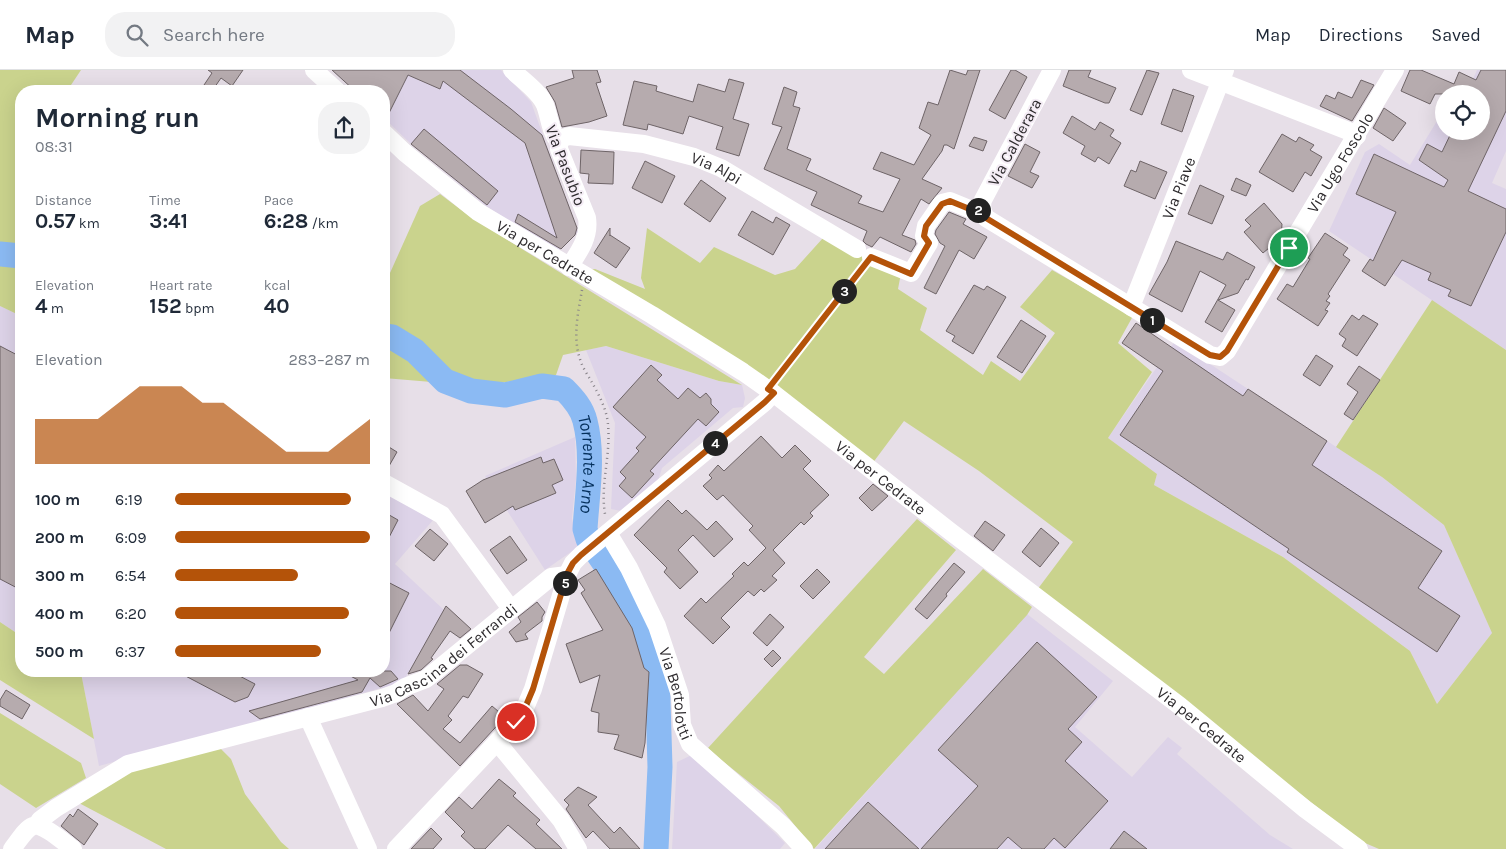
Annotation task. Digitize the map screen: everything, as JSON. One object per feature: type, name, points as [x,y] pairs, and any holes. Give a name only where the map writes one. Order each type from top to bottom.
[{"type":"street","points":[[314,70],[330,85]]},
{"type":"street","name":"Via Pasubio","points":[[512,70],[544,103],[554,136],[559,142],[559,149],[587,218],[589,228],[586,238],[569,267]]},
{"type":"street","name":"Via Calderara","points":[[982,210],[983,200],[1052,70]]},
{"type":"street","points":[[1191,70],[1223,76],[1357,136]]},
{"type":"street","name":"Via Ugo Foscolo","points":[[1131,307],[1210,355],[1220,357],[1227,351],[1396,70]]},
{"type":"street","name":"Via Piave","points":[[1131,307],[1223,76]]},
{"type":"street","name":"Via Alpi","points":[[559,142],[569,136],[634,143],[667,149],[694,157],[721,168],[864,253]]},
{"type":"street","name":"Via per Cedrate","points":[[390,139],[478,212],[652,315],[771,391],[951,532],[1180,706],[1305,809],[1359,849]]},
{"type":"street","points":[[864,253],[911,274],[929,243],[924,236],[926,226],[942,204],[950,201],[972,210],[982,210],[986,218],[1131,307]]},
{"type":"street","points":[[396,849],[516,722],[525,708],[533,689],[567,574],[573,563],[765,402],[771,391]]},
{"type":"street","points":[[390,486],[442,515],[511,609]]},
{"type":"street","name":"Via Bertolotti","points":[[605,536],[629,568],[657,626],[680,695],[682,725],[690,744],[784,826],[804,849]]},
{"type":"street","name":"Via Cascina dei Ferrandi","points":[[12,849],[32,826],[37,825],[40,820],[56,808],[128,764],[396,694],[405,686],[426,679],[551,576],[567,574]]},
{"type":"street","points":[[308,717],[368,849]]},
{"type":"street","points":[[497,742],[560,820],[578,849]]},
{"type":"street","points":[[37,825],[73,849]]},
{"type":"path","points":[[771,391],[864,253]]},
{"type":"path","points":[[584,276],[576,343],[581,363],[601,398],[608,423],[609,448],[604,509],[605,536]]},
{"type":"shaded area","points":[[332,70],[501,70],[531,102],[578,232],[557,252],[486,206],[411,144],[390,124],[390,85],[348,85]]},
{"type":"shaded area","points":[[1477,70],[1506,70],[1506,151],[1492,183],[1506,189],[1506,350],[1329,231],[1365,152],[1379,144],[1410,165],[1435,124],[1435,140],[1490,140],[1490,85],[1470,85]]},
{"type":"shaded area","points":[[0,306],[15,313],[15,632],[0,622]]},
{"type":"shaded area","points":[[1175,341],[1382,477],[1444,525],[1492,633],[1437,704],[1410,651],[1283,557],[1154,485],[1157,474],[1108,438]]},
{"type":"shaded area","points":[[606,346],[719,381],[742,385],[745,398],[743,407],[733,408],[662,468],[658,481],[621,511],[611,509],[615,423],[586,350]]},
{"type":"shaded area","points":[[575,437],[576,479],[572,518],[578,547],[545,570],[485,476]]},
{"type":"shaded area","points":[[390,493],[434,519],[395,564],[444,610],[403,682],[386,693],[381,688],[99,766],[82,677],[390,677]]},
{"type":"shaded area","points":[[1027,614],[1113,681],[1075,727],[1132,777],[1168,737],[1182,748],[1177,754],[1270,835],[1293,849],[815,849]]},
{"type":"shaded area","points":[[694,754],[785,843],[780,849],[672,849],[677,762]]},
{"type":"green space","points":[[0,70],[81,70],[71,85],[15,85],[15,313],[0,306]]},
{"type":"green space","points":[[440,194],[472,218],[742,385],[719,381],[606,346],[563,355],[556,375],[479,386],[390,379],[390,273],[420,206]]},
{"type":"green space","points":[[647,228],[700,263],[714,247],[775,275],[795,269],[823,238],[901,273],[898,289],[927,308],[920,330],[983,375],[991,361],[1020,381],[1055,333],[1020,307],[1052,270],[1133,316],[1118,343],[1152,372],[1108,438],[1157,474],[1154,485],[1283,557],[1410,651],[1437,704],[1492,633],[1444,525],[1382,477],[1336,447],[1432,300],[1506,350],[1506,849],[1379,849],[1365,843],[1037,590],[1073,542],[979,471],[904,421],[872,464],[826,424],[779,390],[589,270],[595,269],[645,289],[641,278]]},
{"type":"green space","points":[[917,519],[956,550],[864,657],[884,674],[983,569],[1032,607],[1027,615],[814,849],[779,806],[708,748]]},
{"type":"green space","points":[[0,622],[15,632],[15,677],[82,677],[94,739],[0,680]]},
{"type":"green space","points":[[0,713],[81,763],[86,778],[36,808],[0,784]]},
{"type":"green space","points":[[218,746],[231,759],[245,794],[281,842],[289,849],[166,849],[79,803],[131,769]]},
{"type":"building","points":[[208,70],[243,70],[233,85],[221,78],[216,85],[204,85],[212,73]]},
{"type":"building","points":[[332,70],[460,70],[542,135],[577,228],[575,235],[561,249],[515,222],[518,214],[557,238],[525,143],[443,81],[440,89],[408,75],[390,111],[390,85],[348,85]]},
{"type":"building","points":[[572,70],[597,70],[601,82],[596,83],[607,116],[589,122],[562,127],[555,102],[546,87],[574,78]]},
{"type":"building","points":[[950,70],[966,75],[968,70],[980,70],[954,149],[944,145],[942,151],[922,179],[942,188],[929,204],[921,199],[902,235],[915,240],[916,244],[911,252],[880,237],[872,247],[866,244],[863,241],[867,231],[811,205],[817,192],[764,169],[782,127],[772,124],[784,87],[797,92],[793,106],[800,108],[787,149],[811,159],[806,170],[862,196],[858,203],[883,212],[900,179],[873,169],[881,152],[914,165],[931,135],[919,128],[928,102],[938,105]]},
{"type":"building","points":[[1011,70],[1015,70],[1027,77],[1005,119],[989,110]]},
{"type":"building","points":[[1069,70],[1091,70],[1088,77],[1116,88],[1109,103],[1063,86]]},
{"type":"building","points":[[1147,70],[1159,73],[1142,115],[1130,110]]},
{"type":"building","points":[[1410,70],[1421,70],[1454,84],[1459,72],[1476,80],[1481,70],[1506,70],[1506,111],[1468,191],[1506,209],[1506,232],[1471,306],[1448,296],[1451,290],[1428,280],[1431,273],[1402,260],[1385,286],[1362,271],[1370,259],[1373,261],[1396,212],[1356,194],[1374,154],[1444,187],[1448,180],[1419,160],[1427,144],[1442,152],[1448,140],[1490,140],[1490,85],[1435,85],[1435,94],[1430,104],[1401,91]]},
{"type":"building","points":[[729,79],[744,83],[733,119],[749,124],[739,156],[716,149],[723,127],[689,116],[683,134],[648,124],[647,130],[623,125],[634,81],[657,86],[656,91],[693,102],[698,84],[725,92]]},
{"type":"building","points":[[1361,80],[1374,85],[1352,121],[1320,106],[1326,95],[1335,99],[1338,92],[1352,98]]},
{"type":"building","points":[[1173,89],[1194,96],[1182,132],[1161,124]]},
{"type":"building","points":[[1384,108],[1406,123],[1393,141],[1373,128]]},
{"type":"building","points":[[1072,116],[1095,130],[1100,122],[1114,130],[1110,136],[1121,143],[1109,164],[1098,157],[1095,162],[1081,154],[1085,146],[1063,133]]},
{"type":"building","points":[[424,129],[498,191],[487,205],[411,144]]},
{"type":"building","points":[[1282,134],[1296,142],[1299,137],[1314,145],[1310,150],[1322,157],[1311,176],[1305,172],[1293,192],[1259,172]]},
{"type":"building","points":[[974,137],[987,141],[983,151],[969,146]]},
{"type":"building","points":[[1025,144],[1040,152],[1030,172],[1039,176],[1032,188],[1008,176]]},
{"type":"building","points":[[581,150],[614,152],[613,184],[588,183],[589,174],[580,173]]},
{"type":"building","points":[[645,161],[675,176],[662,203],[632,188]]},
{"type":"building","points":[[1140,161],[1167,172],[1155,199],[1124,186],[1131,170],[1136,172]]},
{"type":"building","points":[[1236,178],[1251,185],[1246,196],[1231,190]]},
{"type":"building","points":[[701,180],[726,198],[710,222],[684,204]]},
{"type":"building","points":[[1200,185],[1224,196],[1212,224],[1188,214]]},
{"type":"building","points":[[1264,203],[1282,224],[1281,238],[1263,253],[1244,232],[1251,226],[1245,220]]},
{"type":"building","points":[[752,211],[773,223],[776,217],[790,225],[773,255],[738,235]]},
{"type":"building","points":[[949,212],[966,219],[963,224],[987,237],[974,259],[959,250],[936,294],[924,288],[945,246],[940,243],[935,234]]},
{"type":"building","points":[[610,228],[610,235],[630,248],[616,268],[594,253]]},
{"type":"building","points":[[1325,233],[1348,248],[1343,255],[1350,260],[1328,294],[1330,296],[1326,301],[1330,303],[1325,310],[1328,311],[1318,326],[1277,299],[1287,284],[1293,287],[1310,259],[1308,258]]},
{"type":"building","points":[[1176,241],[1223,260],[1227,252],[1255,267],[1238,293],[1218,300],[1235,310],[1222,332],[1205,322],[1226,285],[1200,271],[1182,312],[1149,294],[1167,262]]},
{"type":"building","points":[[974,285],[984,290],[987,286],[1006,297],[973,354],[952,341],[955,336],[946,331]]},
{"type":"building","points":[[1352,315],[1359,320],[1363,315],[1378,324],[1357,356],[1342,346],[1346,339],[1339,334]]},
{"type":"building","points":[[1021,320],[1046,336],[1022,373],[997,357]]},
{"type":"building","points":[[1136,323],[1243,396],[1248,389],[1327,441],[1312,465],[1442,551],[1418,588],[1460,616],[1437,652],[1287,552],[1289,549],[1120,435],[1163,371],[1122,343]]},
{"type":"building","points":[[0,346],[15,354],[15,587],[0,579]]},
{"type":"building","points":[[1316,355],[1333,366],[1320,386],[1303,375]]},
{"type":"building","points":[[651,365],[662,375],[657,380],[678,399],[688,388],[700,398],[706,393],[711,399],[711,404],[719,412],[706,426],[698,419],[650,471],[654,474],[632,498],[619,486],[626,478],[620,472],[639,451],[636,448],[646,437],[613,407]]},
{"type":"building","points":[[1359,366],[1380,380],[1353,420],[1344,414],[1358,392],[1347,384]]},
{"type":"building","points":[[761,436],[782,458],[795,445],[811,461],[803,469],[829,495],[810,513],[813,516],[804,525],[801,522],[773,550],[785,563],[772,576],[777,580],[764,592],[761,589],[754,596],[748,591],[721,618],[730,627],[713,644],[684,616],[701,598],[706,603],[734,576],[732,574],[744,562],[748,566],[766,548],[749,530],[753,526],[723,495],[717,500],[703,486],[712,478],[709,475],[718,465],[724,471]]},
{"type":"building","points":[[390,448],[397,452],[390,464]]},
{"type":"building","points":[[541,457],[543,463],[554,459],[563,480],[552,485],[556,493],[515,510],[513,506],[485,523],[466,491],[483,480]]},
{"type":"building","points":[[873,484],[888,496],[872,511],[859,498]]},
{"type":"building","points":[[668,500],[682,514],[686,510],[707,530],[716,521],[733,539],[714,557],[693,535],[678,550],[698,572],[680,589],[664,572],[667,568],[634,535]]},
{"type":"building","points":[[390,515],[398,520],[390,535]]},
{"type":"building","points":[[985,521],[1005,535],[993,551],[974,536]]},
{"type":"building","points":[[1041,528],[1059,543],[1040,567],[1022,552]]},
{"type":"building","points":[[430,529],[448,544],[434,561],[415,546]]},
{"type":"building","points":[[510,536],[527,560],[507,574],[490,550]]},
{"type":"building","points":[[954,563],[965,572],[927,619],[915,609]]},
{"type":"building","points":[[596,569],[632,628],[644,668],[649,672],[645,743],[642,758],[614,749],[619,735],[598,732],[599,713],[591,711],[600,675],[580,683],[566,644],[603,630],[581,593],[585,590],[578,580]]},
{"type":"building","points":[[817,569],[830,582],[813,599],[800,586]]},
{"type":"building","points":[[390,583],[409,593],[390,631]]},
{"type":"building","points":[[537,602],[545,612],[542,621],[525,634],[528,639],[516,642],[509,632],[521,622],[518,617]]},
{"type":"building","points":[[446,606],[471,629],[460,638],[450,631],[431,658],[433,659],[421,670],[408,674]]},
{"type":"building","points":[[770,614],[784,627],[767,646],[753,633]]},
{"type":"building","points":[[1037,642],[1097,697],[1068,729],[1082,742],[1065,761],[1108,801],[1065,848],[1054,838],[1044,849],[1022,849],[1008,837],[997,849],[921,849],[978,786],[938,750]]},
{"type":"building","points":[[773,650],[781,658],[772,667],[764,659]]},
{"type":"building","points":[[460,665],[467,665],[483,674],[468,698],[463,696],[448,716],[452,720],[443,729],[460,743],[492,706],[505,717],[460,766],[397,704],[413,695],[428,711],[444,689],[437,684]]},
{"type":"building","points":[[390,671],[398,679],[380,687],[370,678],[362,692],[260,719],[249,711],[358,680],[352,677],[390,677]]},
{"type":"building","points":[[187,677],[242,677],[255,684],[248,697],[235,702]]},
{"type":"building","points":[[6,690],[30,705],[22,719],[0,706],[0,700]]},
{"type":"building","points":[[499,779],[516,793],[513,796],[540,820],[536,824],[562,849],[536,849],[508,825],[485,849],[475,849],[461,836],[465,832],[445,812],[459,797],[472,809]]},
{"type":"building","points":[[578,787],[597,797],[588,805],[614,833],[620,827],[640,849],[610,849],[593,831],[586,838],[566,809],[569,805],[564,800]]},
{"type":"building","points":[[868,802],[919,849],[825,849]]},
{"type":"building","points":[[78,809],[98,824],[84,845],[61,826],[70,814],[73,817]]},
{"type":"building","points":[[431,828],[442,839],[433,849],[411,849]]},
{"type":"building","points":[[1124,831],[1147,849],[1110,849]]},
{"type":"waterway","name":"Torrente Arno","points":[[0,254],[15,255]]},
{"type":"waterway","name":"Torrente Arno","points":[[390,337],[415,351],[445,381],[471,391],[505,395],[542,386],[564,389],[582,412],[588,434],[589,447],[585,529],[588,539],[632,604],[657,668],[660,767],[656,849]]},
{"type":"route","points":[[516,722],[525,708],[533,689],[567,574],[573,563],[774,393],[768,389],[871,257],[911,274],[929,243],[924,236],[926,226],[942,204],[950,201],[972,210],[982,210],[986,218],[1210,355],[1220,357],[1227,351],[1289,248]]}]
